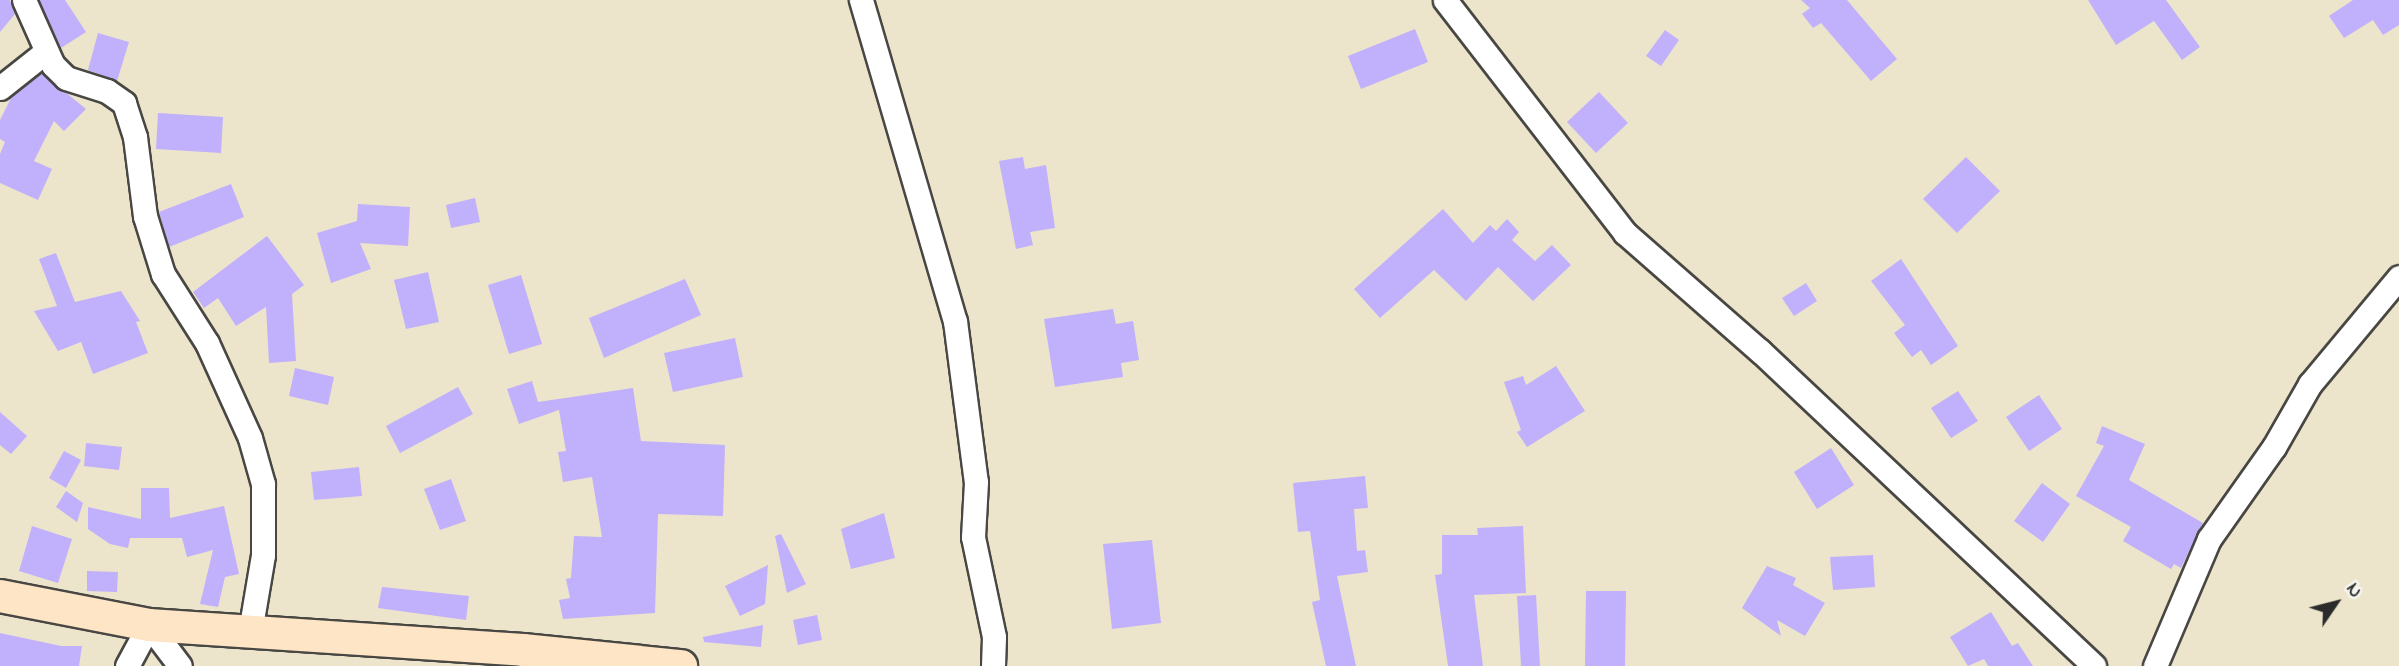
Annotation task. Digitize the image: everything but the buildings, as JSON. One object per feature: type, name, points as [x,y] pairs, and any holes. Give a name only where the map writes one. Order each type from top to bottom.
[{"type":"street","points":[[24,0],[44,53],[66,78],[107,91],[124,103],[135,136],[145,216],[163,274],[207,343],[250,438],[263,484],[263,555],[250,632]]},
{"type":"street","points":[[861,0],[955,321],[976,482],[972,537],[994,637],[993,666]]},
{"type":"street","points":[[1445,0],[1625,233],[1760,351],[2094,666]]},
{"type":"street","points":[[0,88],[44,53]]},
{"type":"street","points":[[2155,666],[2209,539],[2274,447],[2311,384],[2399,277]]},
{"type":"street","points":[[0,596],[149,625],[681,666]]},
{"type":"street","points":[[127,666],[149,625]]},
{"type":"street","points":[[149,625],[180,666]]}]
